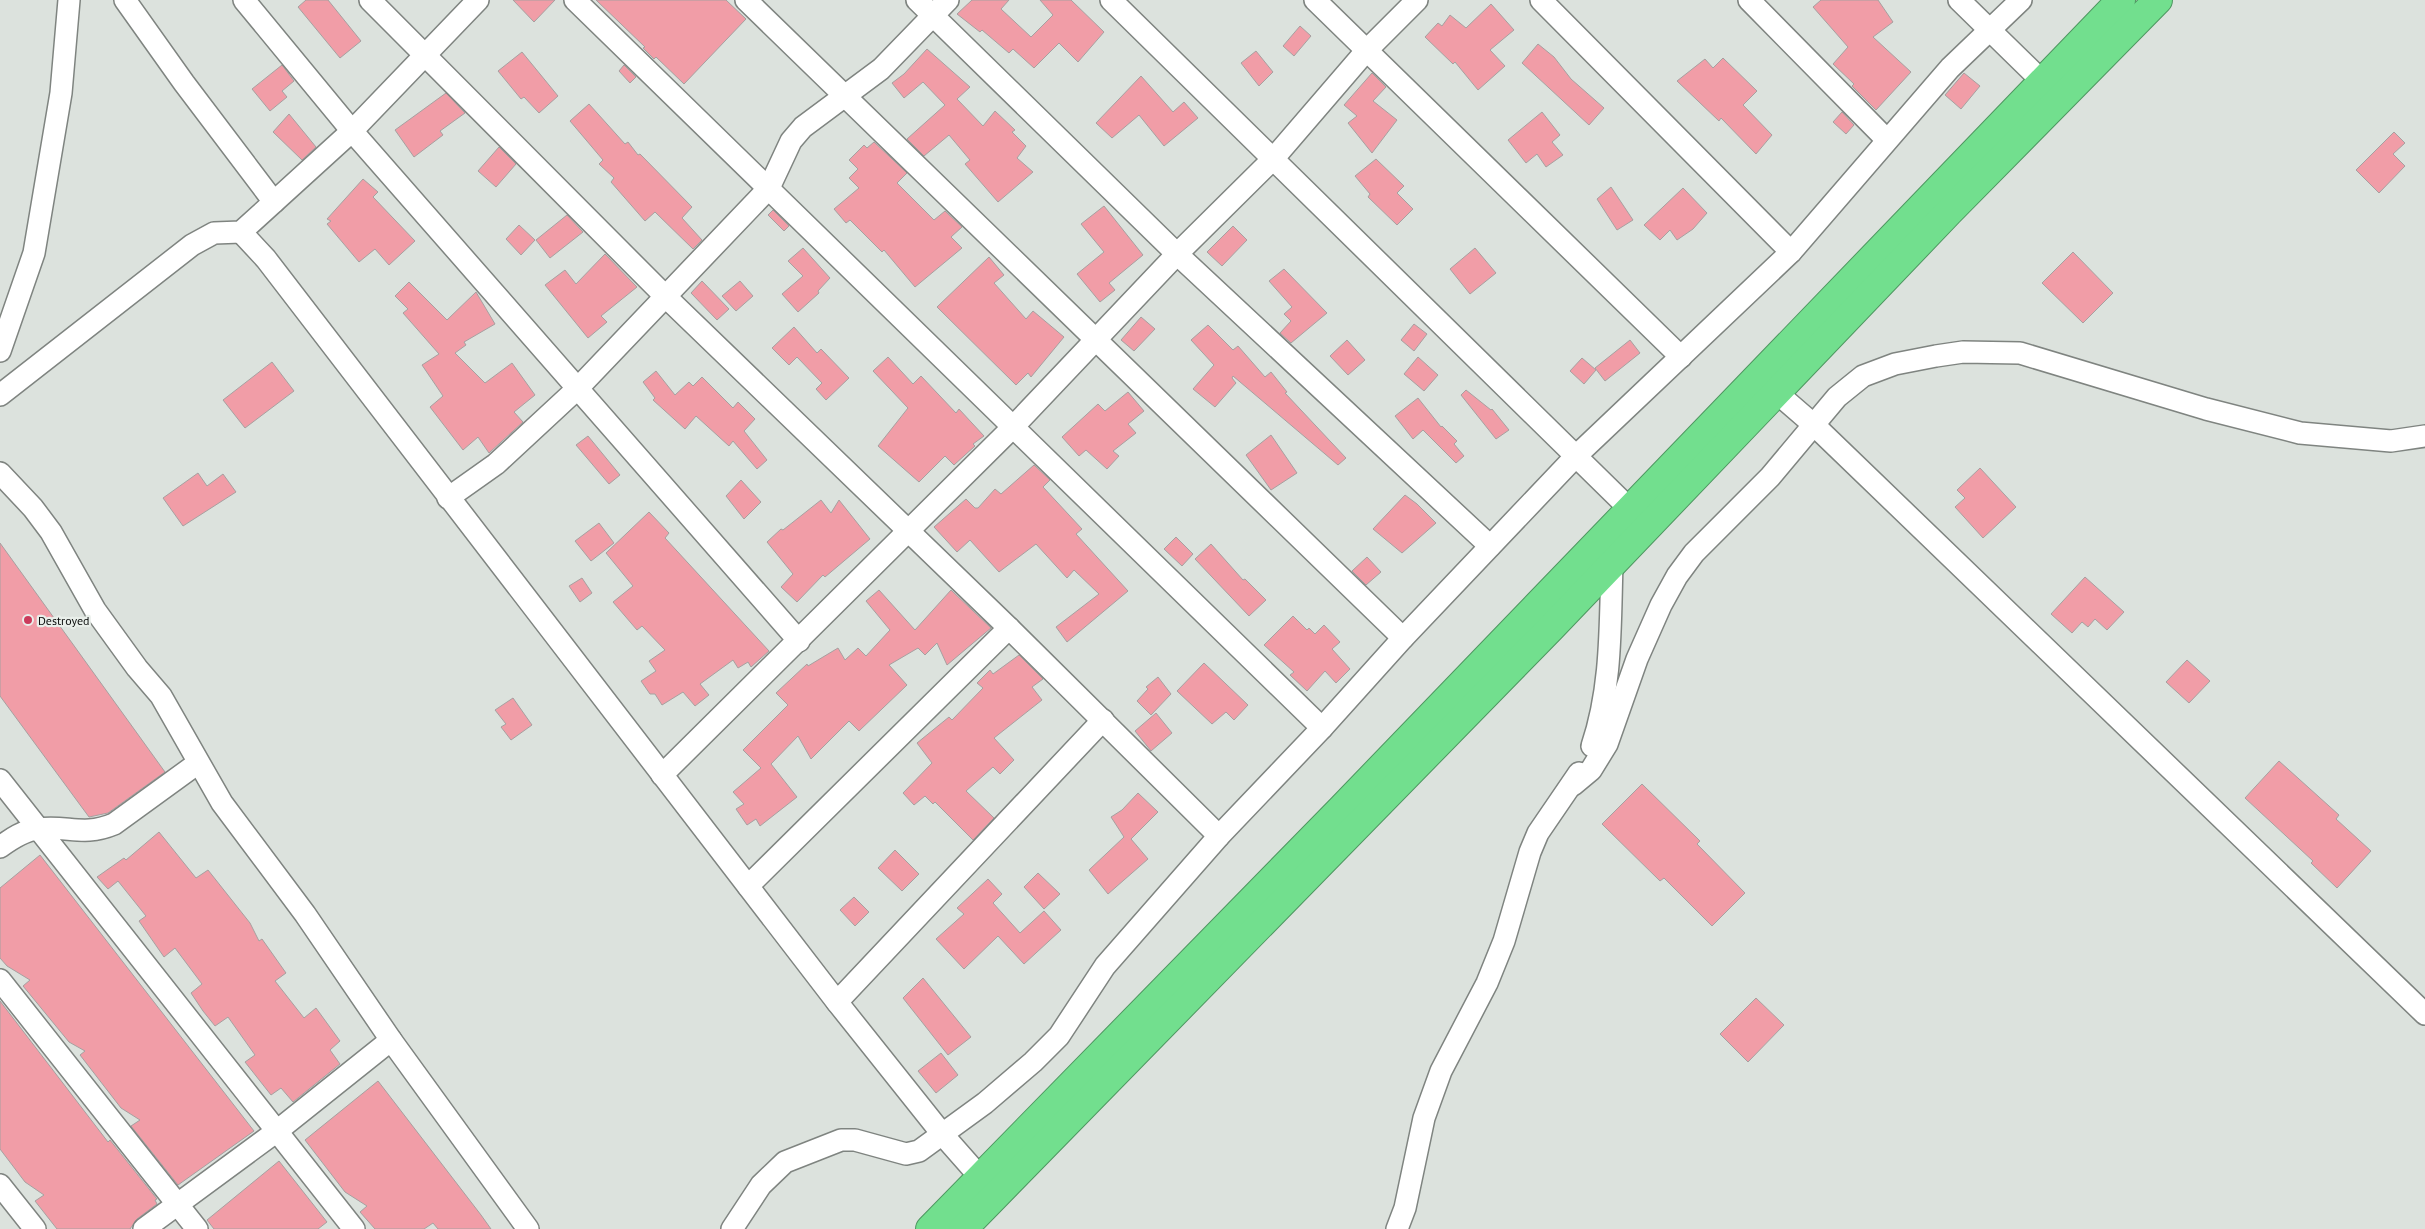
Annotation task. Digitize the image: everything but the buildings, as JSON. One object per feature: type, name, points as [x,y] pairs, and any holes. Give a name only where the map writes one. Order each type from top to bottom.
[{"type":"highway","points":[[963,1229],[1612,563],[1639,518],[2121,0]]},
{"type":"highway","points":[[930,1229],[1342,809],[1639,518],[1777,393],[1949,212],[2158,0]]},
{"type":"street","points":[[0,351],[34,254],[61,93],[69,0]]},
{"type":"street","points":[[125,0],[184,83],[274,202]]},
{"type":"street","points":[[244,0],[352,131],[798,641]]},
{"type":"street","points":[[370,0],[665,296],[1009,628],[1219,836]]},
{"type":"street","points":[[0,395],[192,245],[214,233],[241,232],[352,131],[478,0]]},
{"type":"street","points":[[575,0],[1012,428],[1322,728]]},
{"type":"street","points":[[746,0],[1402,638]]},
{"type":"street","points":[[917,0],[1177,254],[1490,546]]},
{"type":"street","points":[[448,498],[496,464],[578,388],[769,188],[791,141],[803,127],[881,69],[948,0]]},
{"type":"street","points":[[1111,0],[1639,518]]},
{"type":"street","points":[[1315,0],[1681,357]]},
{"type":"street","points":[[662,774],[1012,428],[1177,254],[1274,158],[1366,51],[1417,0]]},
{"type":"street","points":[[1541,0],[1791,252]]},
{"type":"street","points":[[1749,0],[1886,139]]},
{"type":"street","points":[[1959,0],[2043,82]]},
{"type":"street","points":[[732,1229],[761,1185],[785,1162],[841,1140],[855,1140],[906,1154],[919,1151],[985,1103],[1059,1036],[1104,966],[1219,836],[1322,728],[1402,638],[1575,457],[1791,252],[1886,139],[1950,68],[2021,0]]},
{"type":"street","points":[[241,232],[266,259],[836,1002],[943,1135],[980,1177]]},
{"type":"street","points":[[1573,785],[1591,770],[1607,744],[1640,651],[1677,576],[1694,554],[1770,477],[1837,397],[1863,376],[1895,364],[1963,352],[2020,354],[2206,409],[2300,433],[2391,441],[2425,436]]},
{"type":"street","points":[[1777,393],[1814,425],[2425,1014]]},
{"type":"street","points":[[0,473],[33,508],[51,532],[94,610],[137,668],[161,696],[222,802],[305,914],[391,1040],[528,1229]]},
{"type":"street","points":[[1397,1229],[1404,1208],[1424,1118],[1441,1071],[1487,983],[1504,940],[1530,852],[1538,833],[1573,785],[1590,752],[1600,723],[1606,688],[1612,563]]},
{"type":"street","points":[[748,886],[1009,628]]},
{"type":"street","points":[[836,1002],[1103,720]]},
{"type":"street","points":[[0,847],[19,835],[37,829],[82,832],[99,830],[114,824],[198,763]]},
{"type":"street","points":[[0,780],[354,1229]]},
{"type":"street","points":[[0,980],[197,1229]]},
{"type":"street","points":[[144,1229],[277,1131],[391,1040]]},
{"type":"street","points":[[0,1185],[35,1229]]},
{"type":"place","name":"Destroyed","points":[[28,620]]}]
